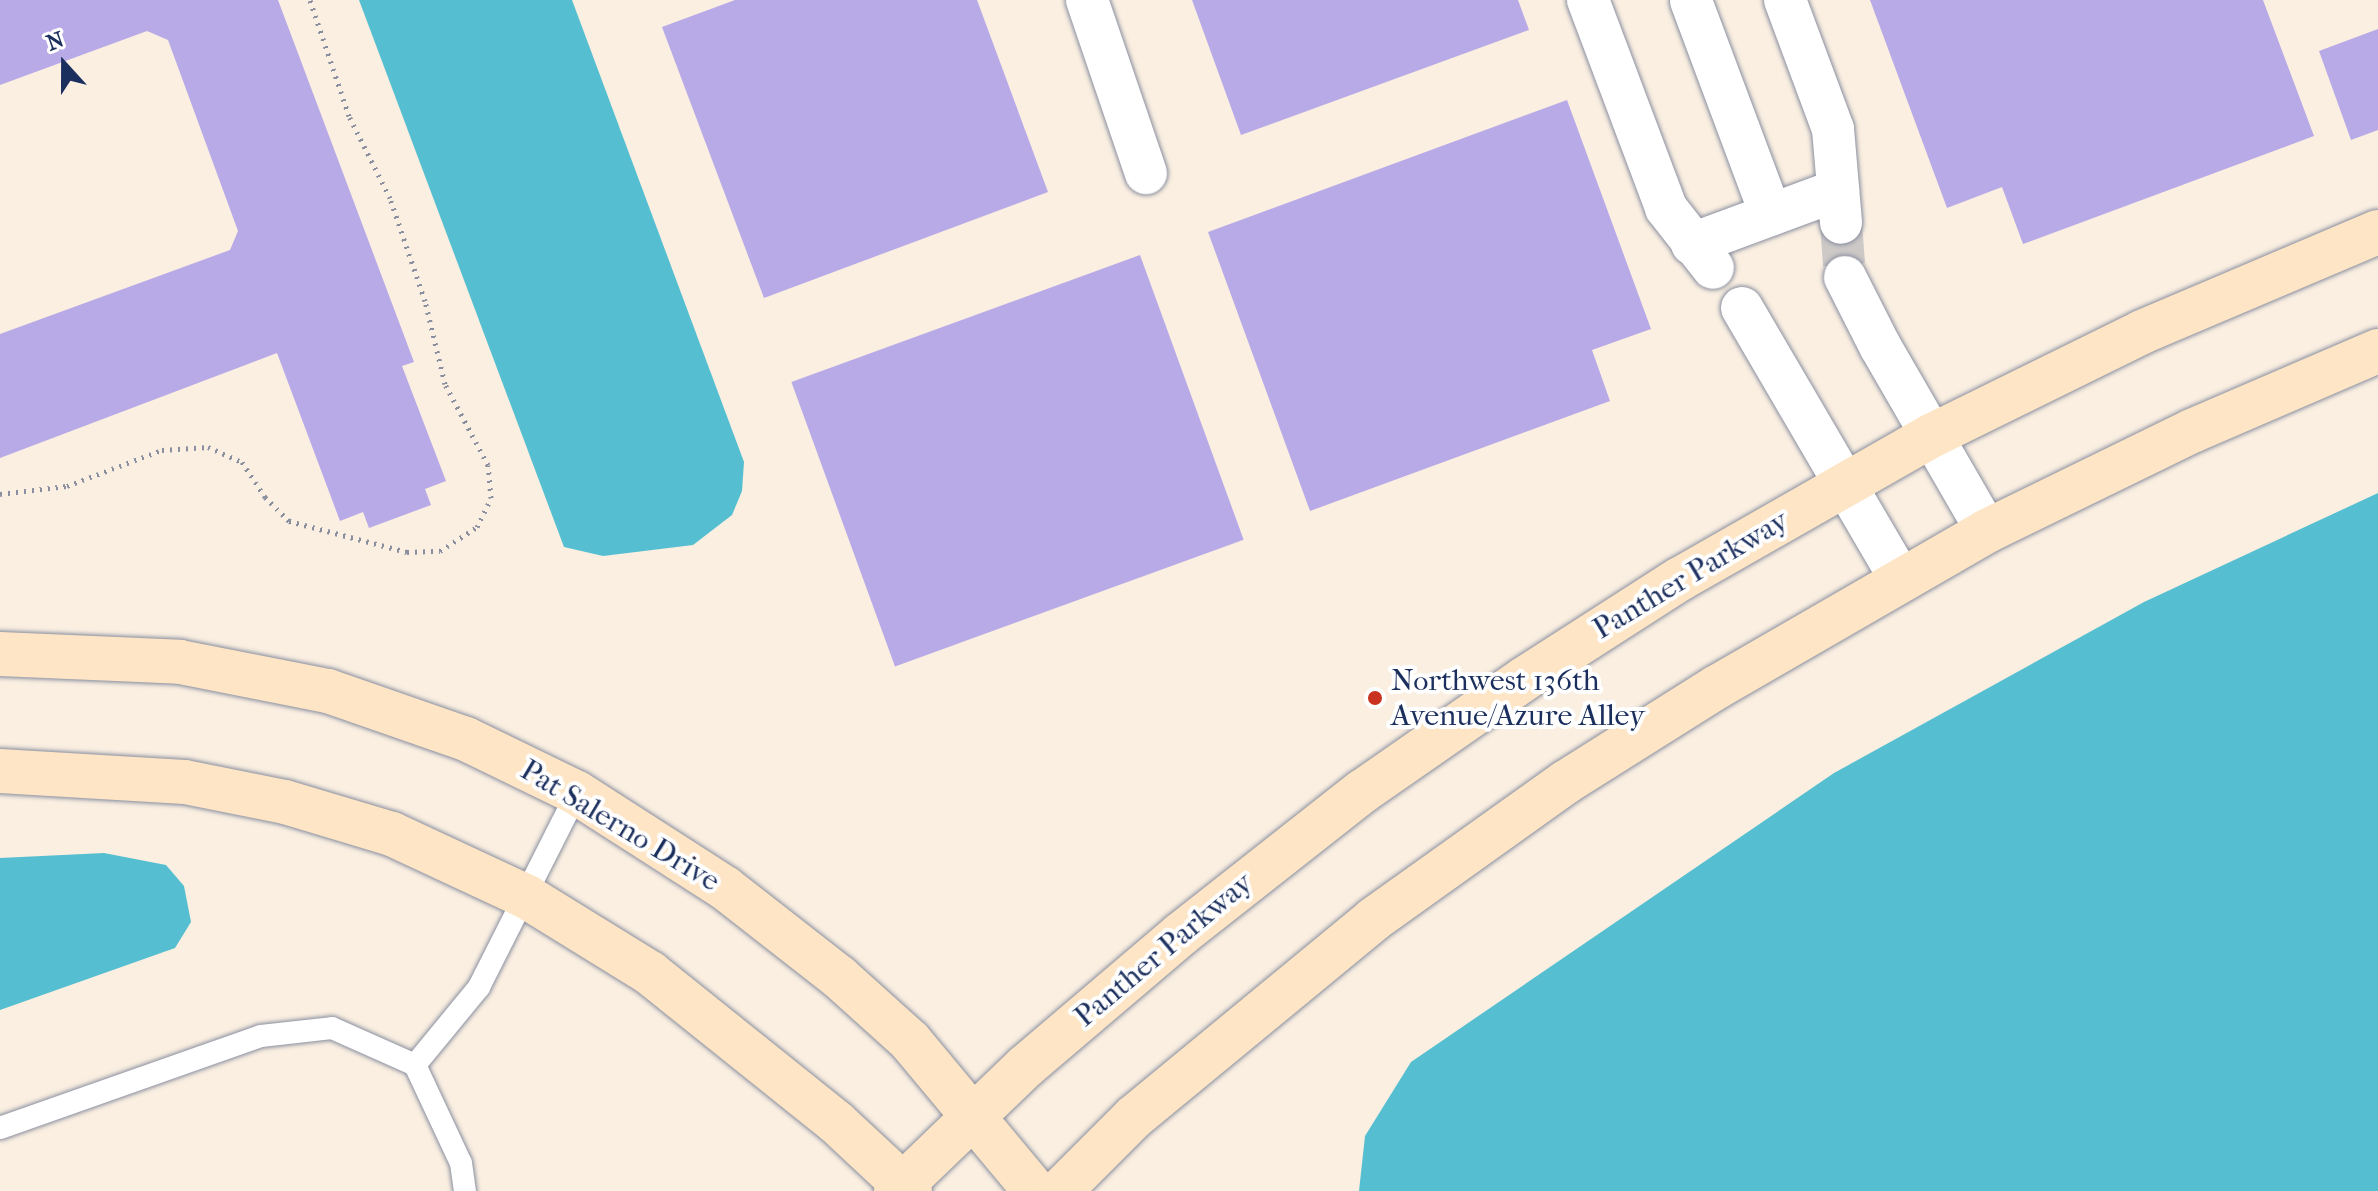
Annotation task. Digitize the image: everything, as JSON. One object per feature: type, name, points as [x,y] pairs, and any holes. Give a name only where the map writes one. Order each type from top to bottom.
[{"type":"main road","name":"Panther Parkway","points":[[903,1188],[973,1115],[1181,934],[1411,755],[1680,579],[1931,436],[2142,332],[2378,232]]},
{"type":"main road","points":[[1060,1191],[1134,1117],[1374,919],[1566,782],[1987,531],[2192,431],[2378,351]]},
{"type":"main road","name":"Pat Salerno Drive","points":[[0,654],[180,662],[328,691],[466,739],[577,793],[725,888],[839,977],[910,1041],[1035,1191]]},
{"type":"main road","points":[[0,771],[185,782],[285,802],[392,834],[527,897],[671,988],[903,1188]]},
{"type":"street","points":[[1087,0],[1146,173]]},
{"type":"street","points":[[1588,0],[1666,208],[1702,256],[1771,215],[1839,206],[1833,129],[1785,0]]},
{"type":"street","points":[[1691,1],[1771,215]]},
{"type":"street","points":[[1845,277],[1931,436],[1987,531]]},
{"type":"street","points":[[1742,308],[1901,580]]},
{"type":"lane","points":[[415,1065],[479,987],[577,793]]},
{"type":"lane","points":[[0,1128],[261,1036],[332,1028],[415,1065],[461,1163],[465,1191]]},
{"type":"path","points":[[0,494],[67,486],[162,450],[208,447],[242,462],[265,497],[289,521],[407,552],[440,551],[477,527],[491,498],[488,465],[445,384],[425,301],[390,198],[349,116],[310,0]]},
{"type":"water","points":[[359,0],[572,0],[744,462],[742,491],[732,515],[693,545],[603,556],[564,547]]},
{"type":"water","points":[[2378,493],[2378,1191],[1359,1191],[1365,1136],[1411,1062],[1834,773],[2144,602]]},
{"type":"water","points":[[104,853],[166,865],[184,886],[191,922],[175,948],[0,1010],[0,858]]},
{"type":"building","points":[[0,0],[278,0],[414,362],[402,366],[446,481],[425,489],[431,505],[369,528],[363,512],[340,521],[277,353],[0,458],[0,334],[230,250],[238,231],[168,40],[147,31],[0,85]]},
{"type":"building","points":[[735,0],[977,0],[1048,192],[764,298],[662,27]]},
{"type":"building","points":[[1192,0],[1518,0],[1529,30],[1241,135]]},
{"type":"building","points":[[1870,0],[2263,0],[2314,136],[2023,244],[2002,187],[1947,208]]},
{"type":"building","points":[[2378,29],[2378,130],[2351,140],[2319,51]]},
{"type":"building","points":[[1567,100],[1651,329],[1592,350],[1610,401],[1310,511],[1208,232]]},
{"type":"building","points":[[1140,255],[1244,540],[895,667],[791,382]]},
{"type":"tunnel","points":[[1841,223],[1845,277]]},
{"type":"place","name":"Northwest 136th Avenue/Azure Alley","points":[[1375,698]]}]
